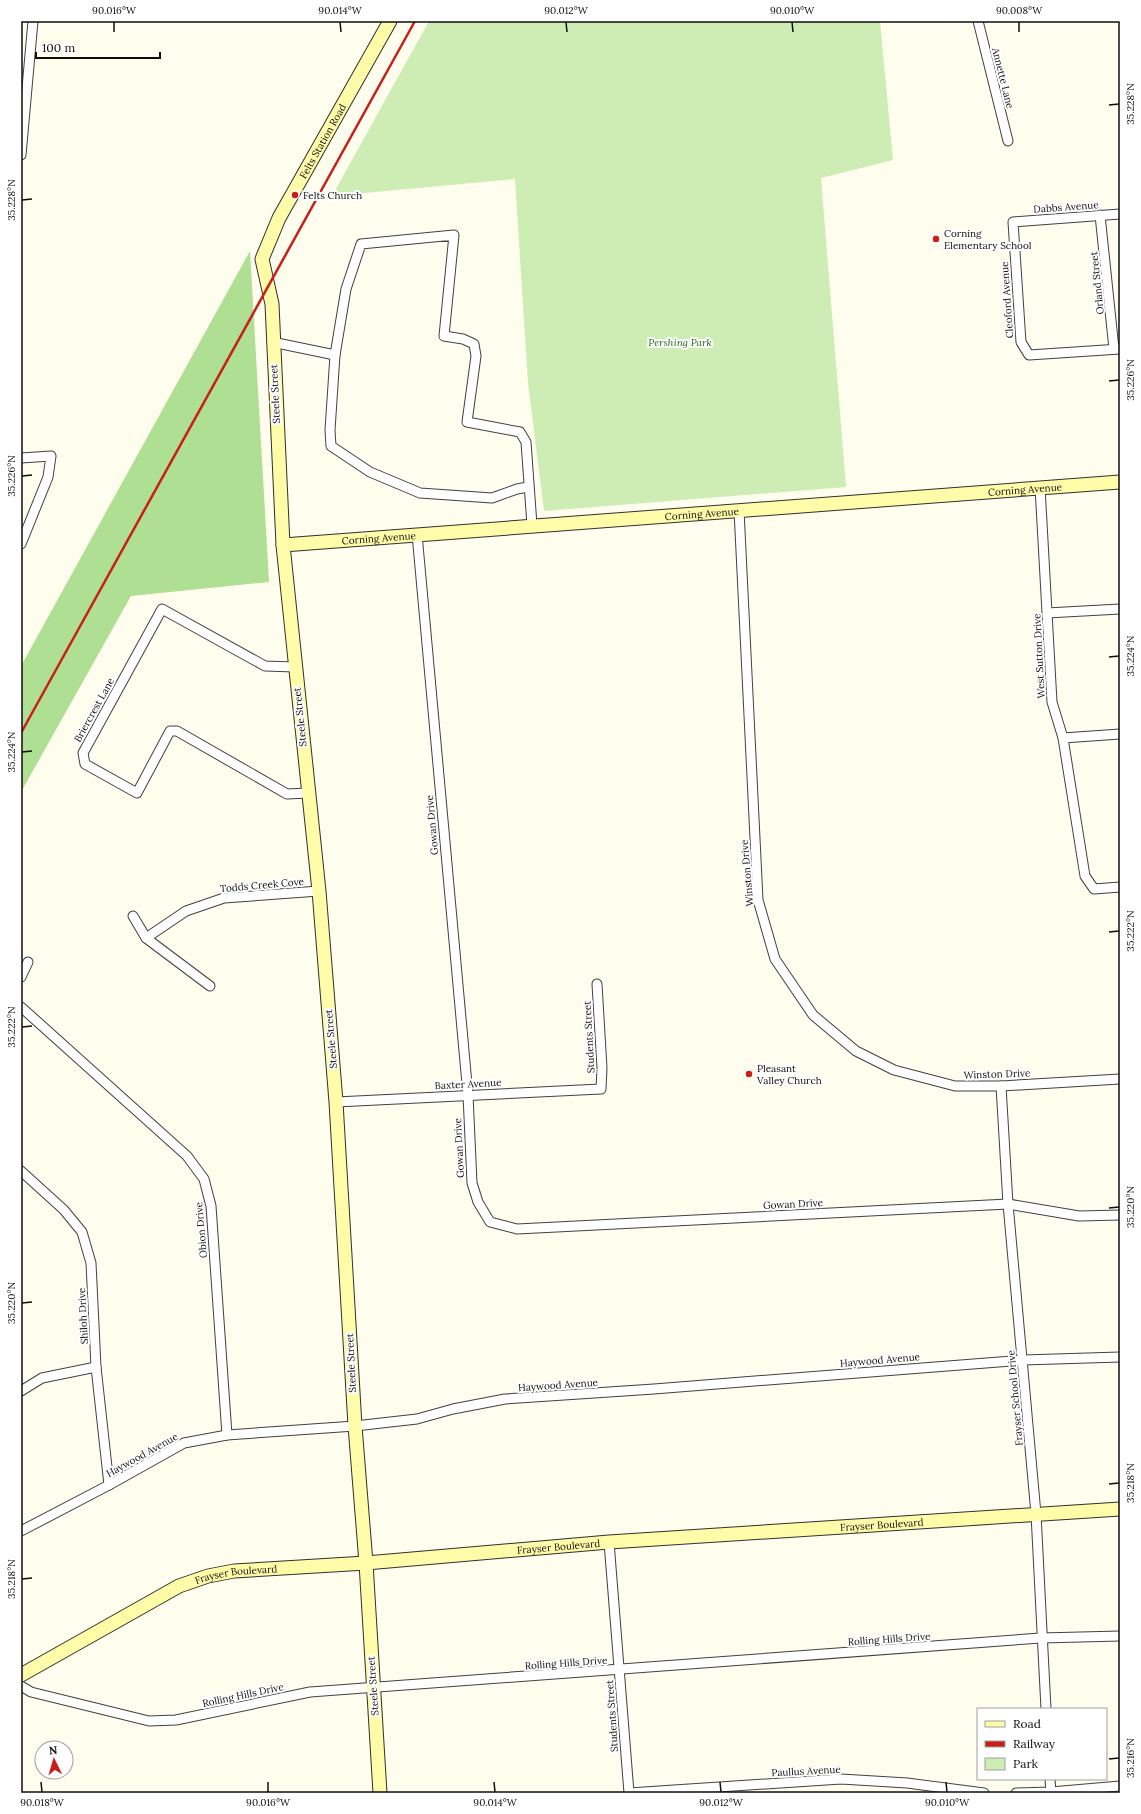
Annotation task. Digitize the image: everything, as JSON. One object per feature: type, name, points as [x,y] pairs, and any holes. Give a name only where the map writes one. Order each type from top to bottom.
[{"type":"street","points":[[21,155],[24,76],[33,21]]},
{"type":"street","name":"Felts Station Road","points":[[267,287],[262,259],[279,218],[390,21]]},
{"type":"street","name":"Annette Lane","points":[[978,21],[1008,141]]},
{"type":"street","name":"Dabbs Avenue","points":[[1013,222],[1120,214]]},
{"type":"street","name":"Orland Street","points":[[1100,215],[1117,349]]},
{"type":"street","name":"Cleoford Avenue","points":[[1013,222],[1021,342],[1029,355],[1117,349]]},
{"type":"street","points":[[528,487],[517,489],[492,498],[420,493],[370,472],[331,446],[330,430],[336,355],[346,289],[361,244],[454,235],[444,336],[463,339],[474,344],[476,356],[467,422],[520,432],[526,442],[528,487],[532,526]]},
{"type":"street","name":"Steele Street","points":[[267,287],[272,304],[272,342],[283,545],[318,891],[336,1102],[354,1426],[366,1563],[372,1688],[380,1793]]},
{"type":"street","points":[[272,342],[336,355]]},
{"type":"street","points":[[21,458],[51,456],[48,477],[21,544]]},
{"type":"street","name":"Corning Avenue","points":[[283,545],[1120,482]]},
{"type":"street","name":"West Sutton Drive","points":[[1040,487],[1052,702],[1064,738],[1085,876],[1094,889],[1120,888]]},
{"type":"street","name":"Winston Drive","points":[[739,510],[758,900],[775,959],[813,1015],[856,1051],[894,1070],[955,1086],[1001,1086],[1120,1079]]},
{"type":"street","name":"Gowan Drive","points":[[417,534],[468,1095],[472,1183],[478,1202],[490,1222],[517,1229],[1008,1204],[1079,1216],[1120,1215]]},
{"type":"street","name":"Briercrest Lane","points":[[295,667],[265,666],[162,609],[83,753],[85,764],[137,793],[170,731],[177,731],[287,794],[308,793]]},
{"type":"street","points":[[1047,613],[1120,609]]},
{"type":"street","points":[[1064,738],[1120,734]]},
{"type":"street","name":"Todds Creek Cove","points":[[146,938],[186,911],[224,898],[318,891]]},
{"type":"street","points":[[133,916],[146,938],[210,986]]},
{"type":"street","points":[[21,977],[28,962]]},
{"type":"street","name":"Students Street","points":[[597,984],[602,1068],[601,1089]]},
{"type":"street","name":"Obion Drive","points":[[21,1007],[187,1156],[204,1179],[211,1206],[227,1436]]},
{"type":"street","name":"Frayser School Drive","points":[[1001,1086],[1008,1204],[1036,1514],[1041,1638],[1046,1708]]},
{"type":"street","name":"Baxter Avenue","points":[[336,1102],[601,1089]]},
{"type":"street","name":"Shiloh Drive","points":[[21,1171],[64,1210],[82,1232],[91,1263],[96,1367],[109,1485]]},
{"type":"street","name":"Haywood Avenue","points":[[21,1531],[109,1485],[184,1443],[227,1436],[354,1426],[417,1419],[453,1409],[505,1399],[654,1389],[1023,1360],[1120,1357]]},
{"type":"street","points":[[21,1391],[42,1378],[96,1367]]},
{"type":"street","name":"Frayser Boulevard","points":[[21,1674],[179,1586],[208,1576],[234,1571],[366,1563],[609,1542],[1120,1509]]},
{"type":"street","name":"Students Street","points":[[609,1542],[629,1793]]},
{"type":"street","name":"Rolling Hills Drive","points":[[21,1686],[31,1692],[149,1721],[176,1720],[310,1692],[1041,1638],[1120,1636]]},
{"type":"street","name":"Paullus Avenue","points":[[629,1793],[841,1779],[907,1783],[984,1793]]},
{"type":"street","points":[[1050,1780],[1051,1793]]},
{"type":"street","points":[[906,1793],[907,1783]]},
{"type":"street","points":[[1016,1793],[1051,1793],[1120,1786]]},
{"type":"green space","name":"Pershing Park","points":[[429,21],[880,21],[893,160],[821,178],[846,487],[544,511],[528,383],[515,179],[332,196]]},
{"type":"green space","points":[[250,251],[269,582],[131,596],[21,792],[21,666]]},
{"type":"railway","points":[[21,733],[415,21]]},
{"type":"place","name":"Felts Church","points":[[295,195]]},
{"type":"place","name":"Corning Elementary School","points":[[936,239]]},
{"type":"place","name":"Pleasant Valley Church","points":[[749,1074]]}]
